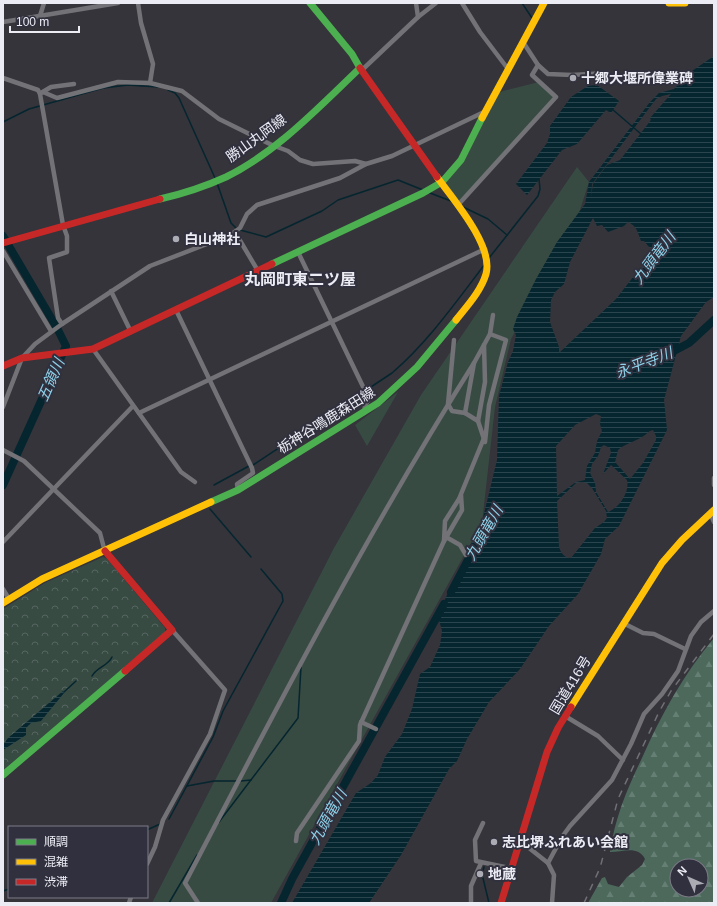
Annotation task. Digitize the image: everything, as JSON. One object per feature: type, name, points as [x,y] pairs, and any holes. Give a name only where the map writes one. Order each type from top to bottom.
[{"type":"main road","points":[[310,3],[361,69]]},
{"type":"main road","points":[[3,366],[22,358],[93,349],[442,182],[462,160],[485,112],[544,3]]},
{"type":"main road","points":[[669,3],[682,3]]},
{"type":"main road","name":"栃神谷鳴鹿森田線","points":[[6,601],[42,579],[106,554],[238,490],[364,413],[394,390],[430,353],[476,292],[485,277],[487,270],[486,251],[458,205],[361,69]]},
{"type":"main road","name":"勝山丸岡線","points":[[3,243],[63,225],[185,194],[240,169],[312,112],[361,69]]},
{"type":"main road","name":"国道416号","points":[[501,903],[510,868],[548,752],[565,716],[662,563],[682,540],[712,511]]},
{"type":"main road","points":[[3,775],[172,630],[106,554]]},
{"type":"street","points":[[40,16],[44,3]]},
{"type":"street","points":[[3,22],[118,3]]},
{"type":"street","points":[[138,3],[141,23],[153,64],[150,84]]},
{"type":"street","points":[[416,3],[418,17]]},
{"type":"street","points":[[361,69],[418,17],[436,3]]},
{"type":"street","points":[[462,3],[473,22],[508,69]]},
{"type":"street","points":[[523,42],[538,65],[548,74],[572,75],[608,73]]},
{"type":"street","points":[[458,205],[484,179],[556,97],[532,75],[538,65]]},
{"type":"street","points":[[3,78],[57,98],[118,82],[150,84],[182,91],[219,119],[272,145],[288,151],[300,160],[313,164],[355,162],[366,164]]},
{"type":"street","points":[[41,93],[51,87],[74,84]]},
{"type":"street","points":[[41,93],[63,225],[67,236],[68,252],[49,258],[58,318],[62,324]]},
{"type":"street","points":[[3,407],[22,358],[35,344],[51,331],[150,266],[235,232],[240,228],[246,214],[257,205],[340,178],[366,164],[392,156],[414,144],[485,112]]},
{"type":"street","points":[[235,232],[258,271]]},
{"type":"street","points":[[3,251],[51,331]]},
{"type":"street","points":[[139,413],[330,322],[486,251]]},
{"type":"street","points":[[298,252],[330,322],[362,387],[367,394],[369,399],[365,406],[364,413]]},
{"type":"street","points":[[111,291],[131,332]]},
{"type":"street","points":[[176,310],[254,473],[237,484],[238,490]]},
{"type":"street","points":[[198,903],[186,883],[288,686],[385,510],[490,334],[493,315]]},
{"type":"street","points":[[484,344],[485,382],[478,421],[485,442],[489,405],[506,340],[490,334]]},
{"type":"street","points":[[454,340],[448,404],[452,411],[465,413],[478,421]]},
{"type":"street","points":[[93,349],[181,472],[196,482]]},
{"type":"street","points":[[465,413],[474,363]]},
{"type":"street","points":[[3,542],[133,406]]},
{"type":"street","points":[[445,539],[445,521],[461,495],[484,438]]},
{"type":"street","points":[[3,450],[19,457],[100,533],[106,554]]},
{"type":"street","points":[[714,478],[714,485]]},
{"type":"street","points":[[296,841],[297,833],[359,741],[361,722],[445,539],[462,510],[461,495]]},
{"type":"street","points":[[712,511],[714,522]]},
{"type":"street","points":[[445,539],[460,544],[466,555]]},
{"type":"street","points":[[3,590],[6,601]]},
{"type":"street","points":[[548,863],[562,837],[581,813],[612,780],[644,714],[662,694],[678,671],[696,627],[714,611]]},
{"type":"street","points":[[623,623],[643,633],[654,634],[686,649]]},
{"type":"street","points":[[148,862],[155,847],[163,820],[210,734],[225,690],[172,630]]},
{"type":"street","points":[[565,716],[598,736],[623,760]]},
{"type":"street","points":[[361,722],[376,729]]},
{"type":"street","points":[[484,823],[475,840],[476,861],[510,868]]},
{"type":"street","points":[[519,840],[548,863],[554,876],[552,903]]},
{"type":"street","points":[[471,903],[471,886],[481,863]]},
{"type":"green space","points":[[539,82],[556,97],[458,205],[442,182],[454,170],[494,95],[503,91]]},
{"type":"green space","points":[[577,167],[589,182],[579,213],[511,339],[495,407],[482,523],[271,903],[152,903],[334,548],[421,395]]},
{"type":"green space","points":[[398,392],[367,446],[355,425]]},
{"type":"green space","points":[[103,557],[107,559],[165,628],[165,633],[3,770],[3,609],[45,583]]},
{"type":"green space","points":[[714,638],[714,903],[588,903],[602,878],[605,877],[608,884],[619,887],[627,877],[642,865],[645,859],[638,852],[630,850],[610,852],[612,839],[618,815],[627,792],[657,726],[692,666]]},
{"type":"water","points":[[714,56],[714,297],[706,302],[681,336],[664,400],[667,430],[619,526],[605,539],[601,554],[578,594],[549,626],[520,669],[489,702],[467,739],[457,761],[449,769],[401,855],[369,903],[292,903],[356,793],[371,783],[378,775],[385,757],[402,734],[412,709],[420,674],[430,667],[440,645],[442,631],[438,616],[452,584],[463,574],[466,567],[466,550],[476,538],[483,518],[497,460],[499,396],[508,362],[513,351],[516,335],[513,329],[517,317],[557,242],[585,204],[589,182],[650,102],[659,93],[674,89],[689,73]],"holes":[[[671,94],[650,118],[651,120],[620,160],[607,165],[593,184],[591,197],[592,184],[656,99]],[[593,218],[597,226],[602,225],[608,232],[624,226],[628,222],[635,228],[641,241],[644,241],[650,248],[657,244],[658,247],[646,264],[637,272],[616,299],[559,353],[559,347],[550,322],[551,300],[555,292],[564,284],[570,262]],[[596,414],[601,416],[600,424],[602,431],[597,441],[595,453],[587,466],[585,480],[576,482],[557,496],[556,446],[575,425]],[[653,430],[656,440],[643,463],[630,479],[615,462],[618,450]],[[604,445],[610,448],[611,453],[603,474],[611,465],[627,480],[627,490],[623,499],[616,507],[608,512],[596,492],[595,483],[590,473],[592,464],[598,456],[601,447]],[[576,483],[587,483],[592,488],[606,511],[607,518],[595,528],[571,558],[563,555],[559,547],[557,501]]]},
{"type":"water","points":[[597,85],[619,101],[611,113],[606,110],[577,144],[562,150],[527,195],[516,184],[547,143],[550,134],[550,126],[571,97],[588,86]]},
{"type":"water","points":[[63,691],[64,693],[41,721],[31,723],[26,728],[26,735],[3,750],[3,745],[8,738]]},
{"type":"waterway","points":[[522,3],[532,18]]},
{"type":"waterway","points":[[3,122],[29,109],[103,88],[128,85],[158,87]]},
{"type":"waterway","points":[[168,90],[175,93],[179,98],[215,178]]},
{"type":"waterway","points":[[612,109],[641,134]]},
{"type":"waterway","points":[[489,258],[538,196],[540,189],[539,179]]},
{"type":"waterway","points":[[240,230],[266,237],[322,211],[338,200],[398,180],[423,190]]},
{"type":"waterway","points":[[217,183],[231,223],[236,228]]},
{"type":"waterway","points":[[430,193],[451,201]]},
{"type":"waterway","points":[[461,206],[488,219],[507,235]]},
{"type":"waterway","name":"五領川","points":[[3,236],[66,346],[3,485]]},
{"type":"waterway","points":[[253,465],[392,373],[430,335],[485,264]]},
{"type":"waterway","name":"永平寺川","points":[[668,354],[689,343],[714,320]]},
{"type":"waterway","points":[[214,485],[249,466]]},
{"type":"waterway","points":[[210,509],[251,557]]},
{"type":"waterway","name":"九頭竜川","points":[[451,592],[470,556]]},
{"type":"waterway","points":[[169,819],[213,737],[223,711],[283,601],[282,594],[261,569]]},
{"type":"waterway","name":"九頭竜川","points":[[281,903],[292,879],[444,604]]},
{"type":"waterway","points":[[92,676],[112,657]]},
{"type":"waterway","points":[[219,822],[298,718],[301,667]]},
{"type":"waterway","points":[[64,692],[76,681]]},
{"type":"waterway","points":[[241,781],[251,780]]},
{"type":"waterway","points":[[187,786],[214,781],[237,781]]},
{"type":"waterway","points":[[148,830],[160,824]]},
{"type":"waterway","points":[[169,903],[197,855]]},
{"type":"waterway","points":[[484,867],[482,874],[489,903]]},
{"type":"waterway","points":[[3,891],[8,889]]},
{"type":"railway","points":[[584,903],[600,868],[618,799],[659,712],[671,691],[714,634]]},
{"type":"traffic: fast","points":[[160,199],[210,184],[245,167],[263,155],[297,128],[360,68],[352,54],[310,3]]},
{"type":"traffic: fast","points":[[272,264],[423,193],[442,182],[461,160],[482,118]]},
{"type":"traffic: fast","points":[[211,502],[238,490],[378,403],[417,367],[456,320]]},
{"type":"traffic: fast","points":[[3,775],[125,671]]},
{"type":"traffic: slow","points":[[482,118],[544,3]]},
{"type":"traffic: slow","points":[[669,3],[685,3]]},
{"type":"traffic: slow","points":[[437,177],[470,223],[484,250],[487,263],[486,274],[481,286],[456,320]]},
{"type":"traffic: slow","points":[[3,603],[42,579],[211,502]]},
{"type":"traffic: slow","points":[[571,707],[662,563],[682,540],[714,510]]},
{"type":"traffic: jam","points":[[360,68],[437,177]]},
{"type":"traffic: jam","points":[[3,243],[160,199]]},
{"type":"traffic: jam","points":[[3,366],[22,358],[93,349],[272,264]]},
{"type":"traffic: jam","points":[[105,551],[172,630],[125,671]]},
{"type":"traffic: jam","points":[[501,903],[547,752],[558,728],[571,707]]},
{"type":"place","name":"十郷大堰所偉業碑","points":[[573,78]]},
{"type":"place","name":"白山神社","points":[[176,239]]},
{"type":"place","name":"志比堺ふれあい会館","points":[[494,842]]},
{"type":"place","name":"地蔵","points":[[480,874]]},
{"type":"district","name":"丸岡町東二ツ屋","points":[[300,279]]}]
